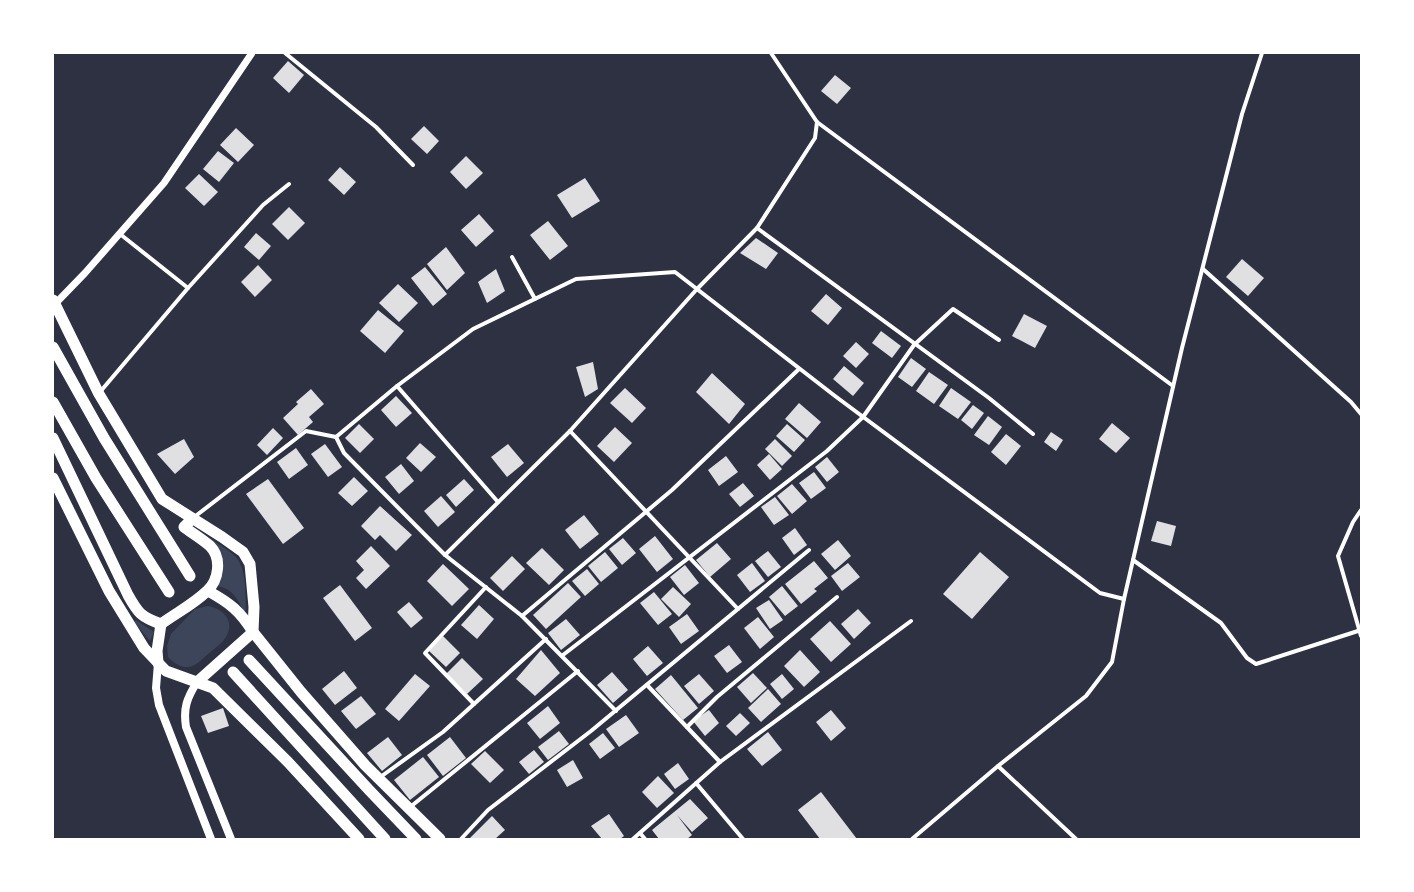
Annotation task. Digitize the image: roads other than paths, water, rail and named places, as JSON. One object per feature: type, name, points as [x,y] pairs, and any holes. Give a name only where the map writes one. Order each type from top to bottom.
[{"type":"highway","points":[[54,302],[99,394],[162,499],[243,552],[250,564],[254,607],[253,632],[197,682]]},
{"type":"highway","points":[[53,347],[104,438],[190,576]]},
{"type":"highway","points":[[53,402],[96,478],[169,592]]},
{"type":"highway","points":[[53,438],[139,614],[161,624]]},
{"type":"highway","points":[[53,478],[109,591],[144,648],[166,671],[213,688],[288,762],[359,839]]},
{"type":"highway","points":[[158,662],[157,651],[161,624],[208,590],[216,578],[218,564],[210,546],[184,527],[192,519]]},
{"type":"highway","points":[[208,590],[223,599],[242,614],[253,632],[301,692],[379,779],[440,839]]},
{"type":"highway","points":[[249,660],[370,792],[416,839]]},
{"type":"highway","points":[[233,672],[385,839]]},
{"type":"main road","points":[[158,662],[156,688],[159,705],[211,839]]},
{"type":"main road","points":[[197,682],[188,696],[185,705],[184,714],[186,727],[231,839]]},
{"type":"street","points":[[54,302],[85,273],[164,183],[252,53]]},
{"type":"street","points":[[285,53],[376,127],[413,165]]},
{"type":"street","points":[[771,53],[817,122],[1173,386]]},
{"type":"street","points":[[912,839],[998,766],[1086,696],[1112,662],[1124,599],[1173,386],[1242,114],[1262,53]]},
{"type":"street","points":[[445,555],[570,431],[697,290],[757,228],[815,138],[817,122]]},
{"type":"street","points":[[99,394],[188,288],[263,205],[289,184]]},
{"type":"street","points":[[757,228],[914,345],[989,398],[1033,434]]},
{"type":"street","points":[[120,234],[188,288]]},
{"type":"street","points":[[512,257],[534,299]]},
{"type":"street","points":[[1203,269],[1351,402],[1361,414]]},
{"type":"street","points":[[336,437],[397,386],[473,329],[534,299],[576,279],[675,272],[799,369],[1100,593],[1124,599]]},
{"type":"street","points":[[563,655],[827,451],[863,417],[914,345],[954,309],[998,340]]},
{"type":"street","points":[[522,616],[646,513],[799,369]]},
{"type":"street","points":[[397,386],[498,502]]},
{"type":"street","points":[[192,519],[306,431],[336,437]]},
{"type":"street","points":[[570,431],[738,609]]},
{"type":"street","points":[[336,437],[344,453],[445,555],[522,616],[563,655],[616,711]]},
{"type":"street","points":[[1361,510],[1353,522],[1338,556],[1361,636]]},
{"type":"street","points":[[461,839],[488,810],[616,711],[809,550]]},
{"type":"street","points":[[1133,560],[1221,623],[1247,658],[1256,664],[1360,630]]},
{"type":"street","points":[[474,704],[425,653],[486,587]]},
{"type":"street","points":[[687,727],[716,697],[837,597]]},
{"type":"street","points":[[633,839],[720,762],[911,621]]},
{"type":"street","points":[[379,779],[443,732],[546,639]]},
{"type":"street","points":[[408,808],[578,671]]},
{"type":"street","points":[[647,685],[720,762]]},
{"type":"street","points":[[998,766],[1076,839]]},
{"type":"street","points":[[696,783],[743,839]]},
{"type":"street","points":[[640,833],[645,839]]},
{"type":"street","points":[[1068,839],[1072,835]]}]
